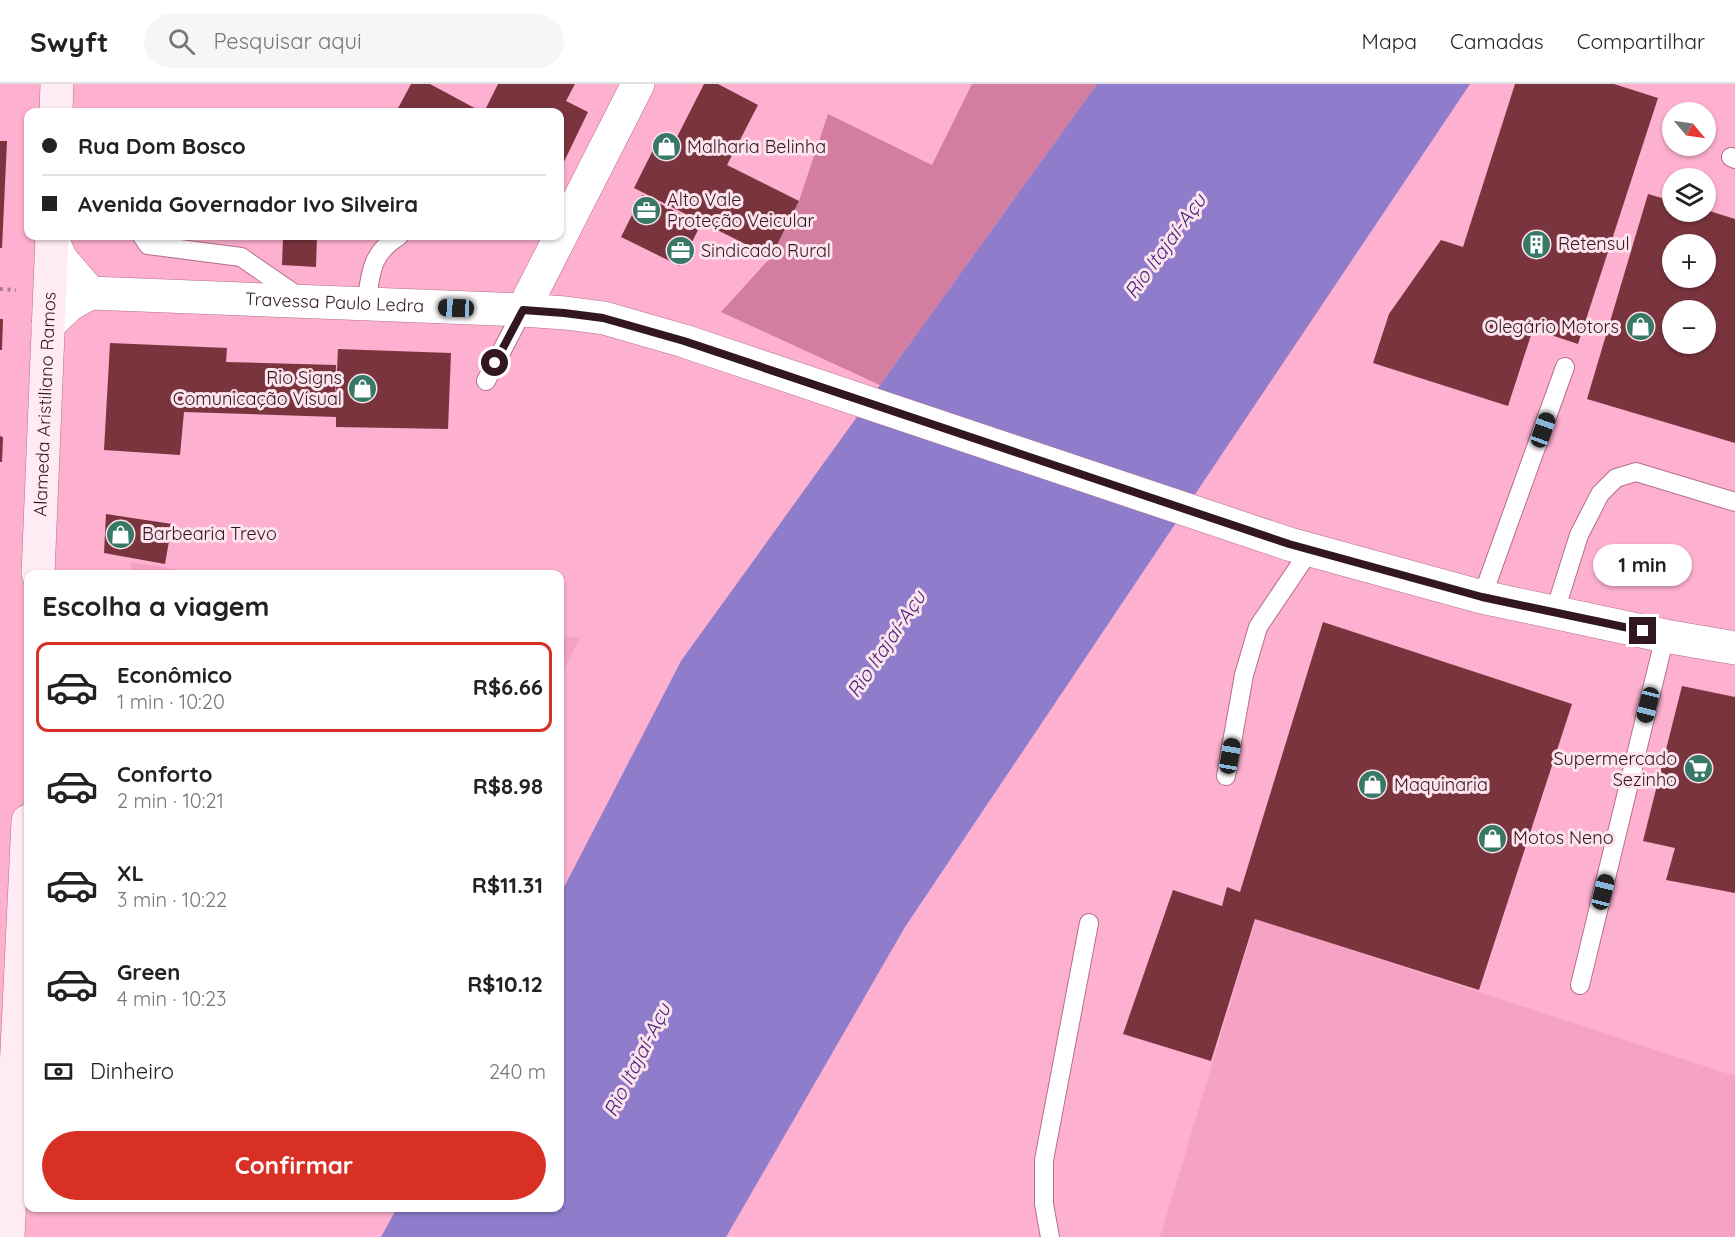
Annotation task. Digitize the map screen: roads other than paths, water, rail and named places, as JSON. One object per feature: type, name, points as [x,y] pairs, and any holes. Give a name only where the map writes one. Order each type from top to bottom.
[{"type":"main road","points":[[56,108],[57,84]]},
{"type":"main road","name":"Alameda Aristiliano Ramos","points":[[38,570],[52,240]]},
{"type":"main road","points":[[8,1237],[24,904]]},
{"type":"street","points":[[564,222],[638,84]]},
{"type":"street","points":[[48,326],[69,305],[90,293],[61,259],[53,240]]},
{"type":"street","points":[[523,310],[556,240]]},
{"type":"street","name":"Travessa Paulo Ledra","points":[[90,293],[523,310],[603,318],[684,341],[1299,547],[1482,597],[1665,636],[1735,648]]},
{"type":"lane","points":[[145,240],[148,245],[241,257],[306,302]]},
{"type":"lane","points":[[366,304],[372,264],[387,243],[392,240]]},
{"type":"lane","points":[[486,381],[523,310]]},
{"type":"lane","points":[[1482,597],[1565,368]]},
{"type":"lane","points":[[1556,611],[1579,535],[1600,494],[1616,478],[1636,472],[1735,502]]},
{"type":"lane","points":[[1226,776],[1244,675],[1258,627],[1299,547]]},
{"type":"lane","points":[[1580,985],[1665,636]]},
{"type":"lane","points":[[1050,1237],[1044,1204],[1044,1160],[1089,923]]},
{"type":"water","name":"Rio Itajaí-Açu","points":[[1097,84],[1470,84],[905,927],[726,1237],[381,1237],[395,1212],[564,1212],[564,887],[681,661]]},
{"type":"place","name":"Malharia Belinha","points":[[666,147]]},
{"type":"place","name":"Alto Vale Proteção Veicular","points":[[646,210]]},
{"type":"place","name":"Retensul","points":[[1537,244]]},
{"type":"place","name":"Sindicado Rural","points":[[680,251]]},
{"type":"place","name":"Olegário Motors","points":[[1640,327]]},
{"type":"place","name":"Rio Signs Comunicação Visual","points":[[363,388]]},
{"type":"place","name":"Barbearia Trevo","points":[[121,534]]},
{"type":"place","name":"Supermercado Sezinho","points":[[1698,769]]},
{"type":"place","name":"Maquinaria","points":[[1373,785]]},
{"type":"place","name":"Motos Neno","points":[[1492,838]]}]
